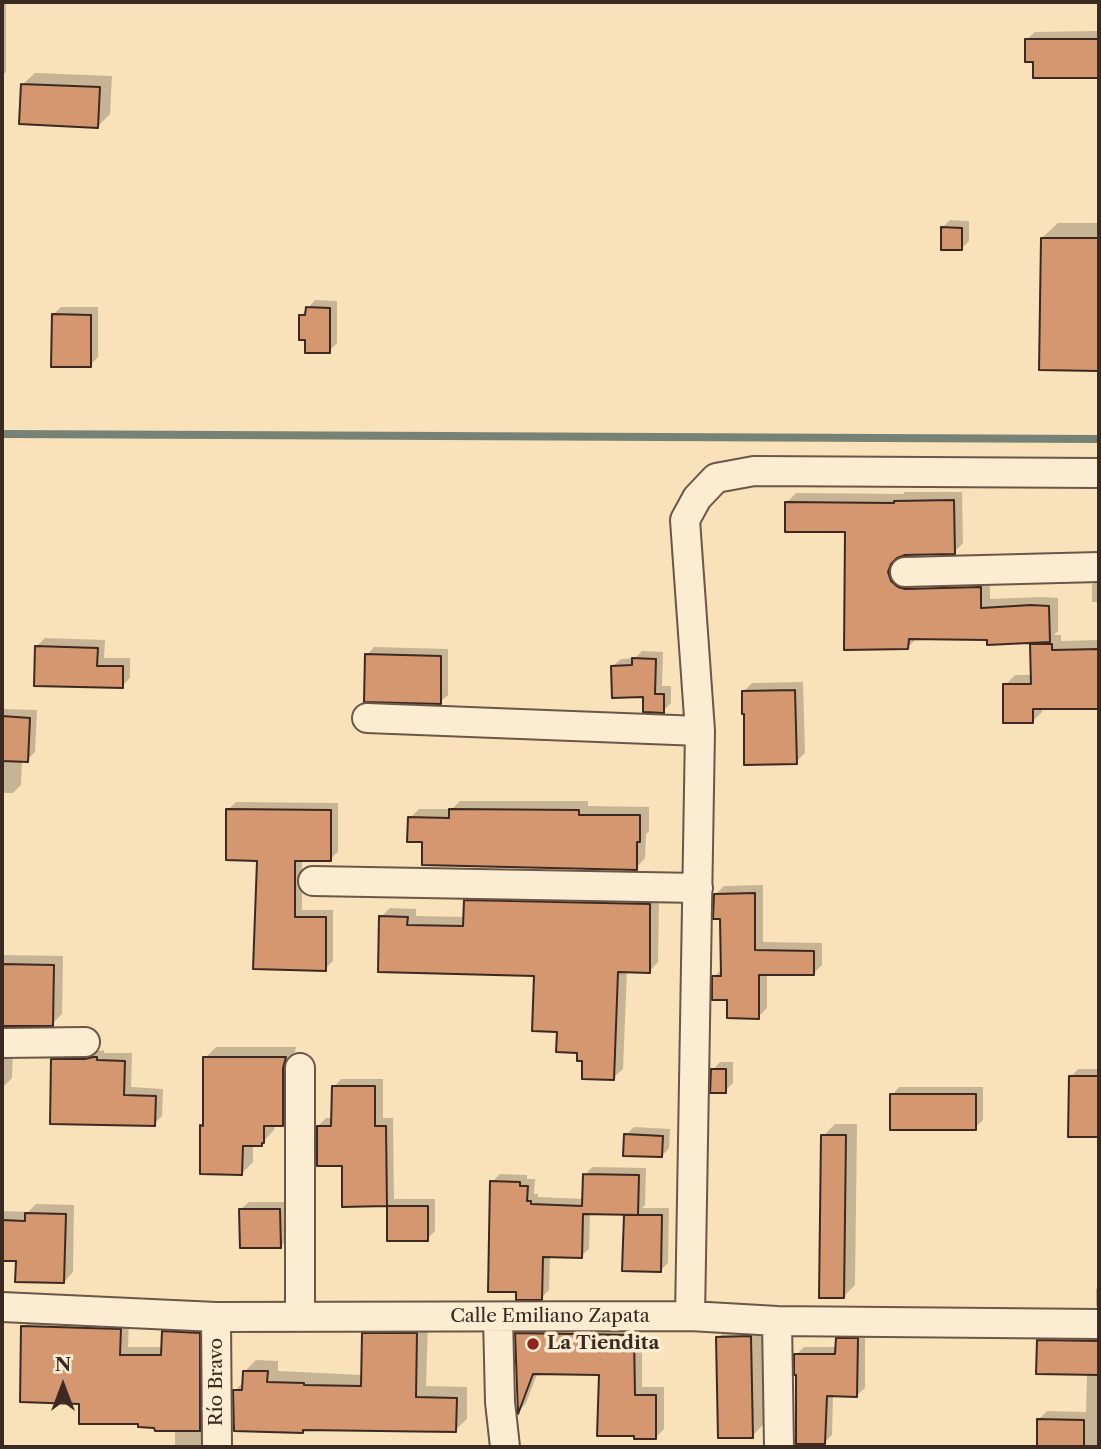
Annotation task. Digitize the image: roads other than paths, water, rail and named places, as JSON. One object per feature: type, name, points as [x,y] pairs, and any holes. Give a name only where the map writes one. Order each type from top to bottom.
[{"type":"street","points":[[690,1316],[700,731],[685,520],[697,499],[716,478],[754,471],[1099,473]]},
{"type":"street","points":[[905,572],[1099,567]]},
{"type":"street","points":[[367,718],[700,731]]},
{"type":"street","points":[[313,881],[698,888]]},
{"type":"street","points":[[2,1043],[85,1042]]},
{"type":"street","points":[[300,1068],[300,1316]]},
{"type":"street","name":"Calle Emiliano Zapata","points":[[2,1307],[216,1317],[690,1316],[777,1321],[1099,1324]]},
{"type":"street","name":"Río Bravo","points":[[216,1317],[217,1447]]},
{"type":"street","points":[[499,1317],[500,1402],[505,1447]]},
{"type":"street","points":[[777,1321],[779,1447]]},
{"type":"waterway","points":[[2,434],[1099,439]]},
{"type":"place","name":"La Tiendita","points":[[533,1344]]}]
